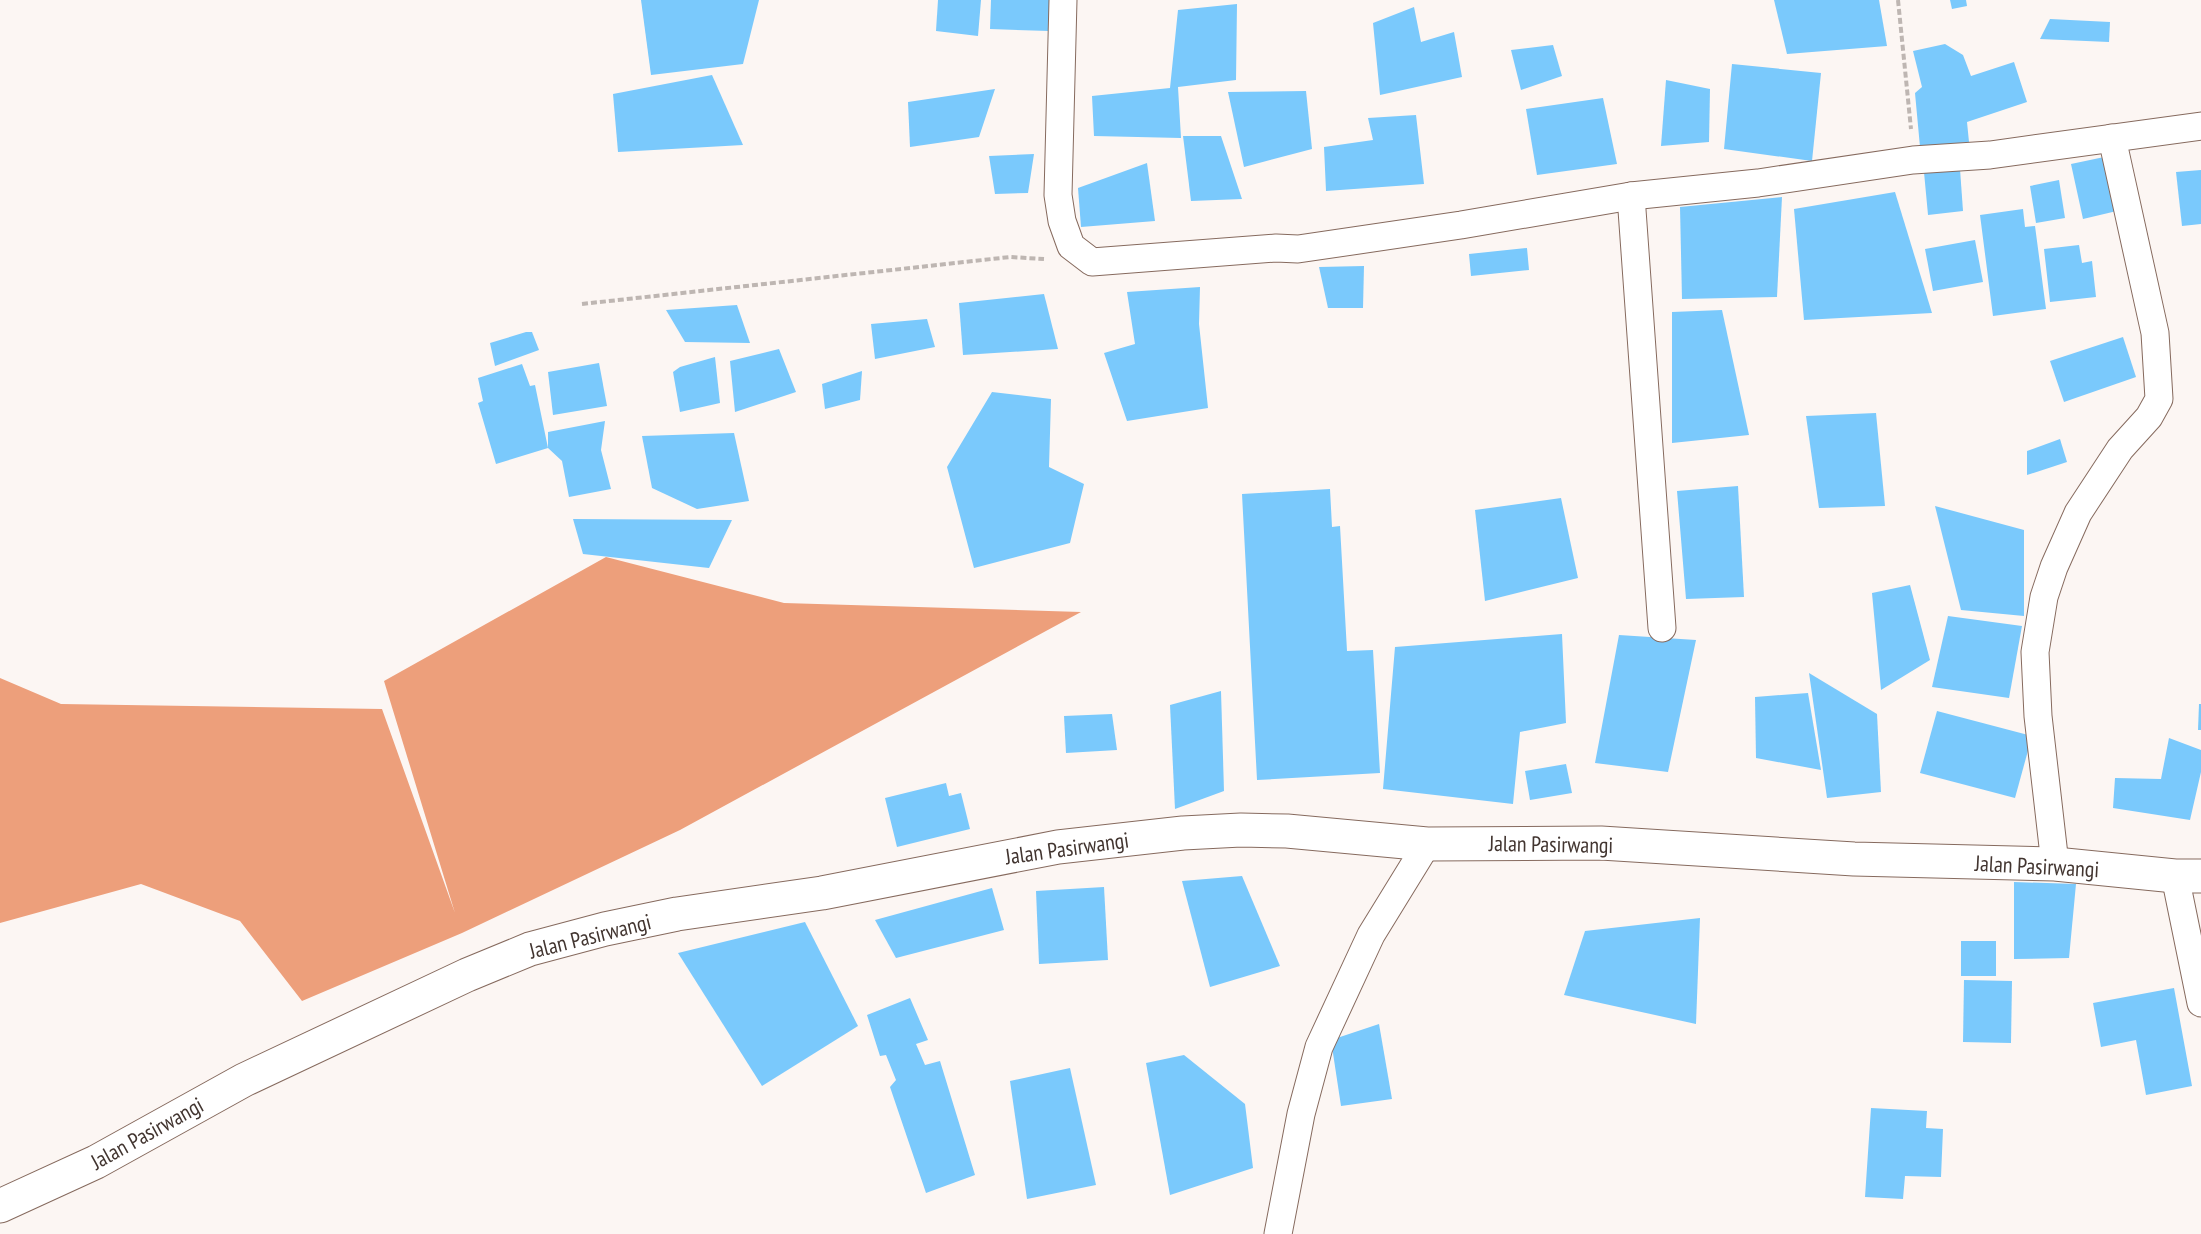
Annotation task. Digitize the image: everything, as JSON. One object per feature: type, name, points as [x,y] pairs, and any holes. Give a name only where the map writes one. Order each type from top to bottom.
[{"type":"street","points":[[1063,0],[1058,195],[1062,221],[1071,246],[1092,262],[1276,248],[1298,249],[1461,225],[1631,196],[1758,183],[1914,160],[1990,155],[2201,126]]},
{"type":"street","points":[[2055,864],[2037,695],[2035,652],[2044,597],[2054,567],[2078,513],[2120,449],[2149,417],[2159,399],[2155,333],[2112,138]]},
{"type":"street","points":[[1631,196],[1662,628]]},
{"type":"street","name":"Jalan Pasirwangi","points":[[0,1206],[96,1162],[243,1080],[467,975],[531,949],[605,929],[677,914],[822,893],[1058,847],[1183,833],[1240,830],[1287,831],[1427,844],[1601,843],[1854,859],[2055,864],[2188,876]]},
{"type":"street","points":[[1278,1234],[1301,1114],[1319,1047],[1371,935],[1427,844]]},
{"type":"street","points":[[2188,876],[2201,1003]]},
{"type":"path","points":[[1898,0],[1914,160]]},
{"type":"path","points":[[582,304],[1010,257]]},
{"type":"shaded area","points":[[606,557],[784,603],[1081,612],[680,830],[462,933],[302,1001],[240,921],[141,884],[0,923],[0,678],[61,704],[382,709],[455,913],[384,681]]},
{"type":"building","points":[[641,0],[759,0],[743,64],[651,75]]},
{"type":"building","points":[[938,0],[981,0],[978,36],[936,31]]},
{"type":"building","points":[[991,0],[1050,0],[1049,31],[990,29]]},
{"type":"building","points":[[1774,0],[1879,0],[1887,46],[1787,54]]},
{"type":"building","points":[[1950,0],[1966,0],[1967,6],[1952,9]]},
{"type":"building","points":[[1237,4],[1236,80],[1178,87],[1181,138],[1094,136],[1092,96],[1170,88],[1178,10]]},
{"type":"building","points":[[1414,7],[1421,42],[1454,32],[1462,77],[1380,95],[1373,23]]},
{"type":"building","points":[[2050,19],[2110,22],[2109,42],[2040,39]]},
{"type":"building","points":[[1945,44],[1963,55],[1971,76],[2014,62],[2027,102],[1967,122],[1969,142],[1920,147],[1915,93],[1922,87],[1913,51]]},
{"type":"building","points":[[1553,45],[1562,76],[1521,90],[1511,50]]},
{"type":"building","points":[[1732,64],[1821,73],[1812,161],[1724,149]]},
{"type":"building","points":[[712,75],[743,145],[618,152],[613,94]]},
{"type":"building","points":[[1666,80],[1710,89],[1709,142],[1661,146]]},
{"type":"building","points":[[995,89],[979,137],[910,147],[908,102]]},
{"type":"building","points":[[1306,91],[1312,149],[1244,167],[1228,92]]},
{"type":"building","points":[[1603,98],[1617,164],[1537,175],[1526,109]]},
{"type":"building","points":[[1416,115],[1424,184],[1326,191],[1324,147],[1373,140],[1368,118]]},
{"type":"building","points":[[1183,136],[1221,136],[1242,199],[1191,201]]},
{"type":"building","points":[[1034,154],[1028,193],[995,194],[989,156]]},
{"type":"building","points":[[2109,156],[2121,210],[2083,219],[2071,164]]},
{"type":"building","points":[[1147,163],[1155,221],[1081,227],[1078,188]]},
{"type":"building","points":[[1960,169],[1963,211],[1928,215],[1924,172]]},
{"type":"building","points":[[2201,170],[2201,224],[2182,226],[2176,172]]},
{"type":"building","points":[[2059,180],[2065,218],[2036,223],[2030,186]]},
{"type":"building","points":[[1895,192],[1932,313],[1804,320],[1794,209]]},
{"type":"building","points":[[1782,197],[1777,297],[1682,299],[1680,207]]},
{"type":"building","points":[[2023,209],[2025,227],[2035,226],[2046,309],[1993,316],[1980,215]]},
{"type":"building","points":[[1975,240],[1983,282],[1933,291],[1925,249]]},
{"type":"building","points":[[2079,245],[2082,263],[2092,261],[2096,297],[2050,302],[2044,249]]},
{"type":"building","points":[[1527,248],[1529,270],[1471,276],[1469,254]]},
{"type":"building","points":[[1364,266],[1363,308],[1328,308],[1319,267]]},
{"type":"building","points":[[1200,287],[1199,324],[1208,408],[1127,421],[1104,353],[1135,344],[1127,292]]},
{"type":"building","points":[[1044,294],[1058,349],[963,355],[959,303]]},
{"type":"building","points":[[737,305],[750,343],[685,342],[666,310]]},
{"type":"building","points":[[1722,310],[1749,435],[1672,443],[1672,312]]},
{"type":"building","points":[[927,319],[935,347],[875,359],[871,324]]},
{"type":"building","points":[[532,332],[539,350],[495,366],[490,343]]},
{"type":"building","points":[[2123,337],[2136,377],[2064,402],[2050,361]]},
{"type":"building","points":[[779,349],[796,392],[735,412],[730,361]]},
{"type":"building","points":[[715,357],[720,403],[680,412],[673,372],[680,367]]},
{"type":"building","points":[[599,363],[607,406],[553,415],[548,372]]},
{"type":"building","points":[[522,364],[530,386],[535,385],[548,448],[496,464],[478,403],[483,401],[478,378]]},
{"type":"building","points":[[862,371],[860,400],[825,409],[822,384]]},
{"type":"building","points":[[992,392],[1051,399],[1049,467],[1084,484],[1070,543],[974,568],[947,467]]},
{"type":"building","points":[[1876,413],[1885,506],[1819,508],[1806,416]]},
{"type":"building","points":[[605,421],[601,450],[611,489],[569,497],[562,461],[548,448],[548,432]]},
{"type":"building","points":[[734,433],[749,501],[697,509],[652,488],[642,436]]},
{"type":"building","points":[[2060,439],[2067,462],[2027,475],[2027,451]]},
{"type":"building","points":[[1738,486],[1744,597],[1686,599],[1677,491]]},
{"type":"building","points":[[1330,489],[1332,527],[1340,526],[1347,651],[1373,650],[1380,773],[1257,780],[1242,494]]},
{"type":"building","points":[[1561,498],[1578,578],[1485,601],[1475,510]]},
{"type":"building","points":[[1935,506],[2024,530],[2024,616],[1961,610]]},
{"type":"building","points":[[573,519],[732,520],[709,568],[583,554]]},
{"type":"building","points":[[1910,585],[1930,660],[1881,690],[1872,593]]},
{"type":"building","points":[[1948,616],[2022,626],[2009,698],[1932,687]]},
{"type":"building","points":[[1562,634],[1566,723],[1520,732],[1513,804],[1383,789],[1395,647]]},
{"type":"building","points":[[1619,635],[1696,640],[1668,772],[1595,763]]},
{"type":"building","points":[[1809,673],[1877,714],[1881,792],[1827,798]]},
{"type":"building","points":[[1221,691],[1224,791],[1175,809],[1170,705]]},
{"type":"building","points":[[1808,693],[1821,770],[1756,758],[1755,697]]},
{"type":"building","points":[[2199,704],[2201,704],[2201,730],[2198,730]]},
{"type":"building","points":[[1937,711],[2032,736],[2015,798],[1920,773]]},
{"type":"building","points":[[1112,714],[1117,750],[1066,753],[1064,716]]},
{"type":"building","points":[[2169,738],[2201,750],[2201,772],[2190,820],[2113,808],[2115,778],[2161,779]]},
{"type":"building","points":[[1566,764],[1572,793],[1530,800],[1525,771]]},
{"type":"building","points":[[946,783],[949,796],[961,793],[970,829],[897,847],[885,798]]},
{"type":"building","points":[[1242,876],[1280,966],[1210,987],[1182,881]]},
{"type":"building","points":[[2014,882],[2076,884],[2069,958],[2014,959]]},
{"type":"building","points":[[1104,887],[1108,960],[1039,964],[1036,891]]},
{"type":"building","points":[[992,888],[1004,930],[896,958],[875,920]]},
{"type":"building","points":[[1700,918],[1696,1024],[1564,995],[1585,931]]},
{"type":"building","points":[[805,922],[858,1026],[762,1086],[678,953]]},
{"type":"building","points":[[1961,941],[1996,941],[1996,976],[1961,976]]},
{"type":"building","points":[[1964,980],[2012,981],[2011,1043],[1963,1042]]},
{"type":"building","points":[[2174,988],[2192,1086],[2146,1095],[2136,1040],[2101,1047],[2093,1003]]},
{"type":"building","points":[[910,998],[928,1040],[916,1044],[925,1065],[940,1061],[975,1175],[926,1193],[890,1087],[896,1080],[886,1055],[880,1056],[867,1015]]},
{"type":"building","points":[[1379,1024],[1392,1099],[1341,1106],[1331,1040]]},
{"type":"building","points":[[1184,1055],[1245,1104],[1253,1168],[1170,1195],[1146,1063]]},
{"type":"building","points":[[1070,1068],[1096,1185],[1027,1199],[1010,1081]]},
{"type":"building","points":[[1871,1108],[1927,1111],[1926,1128],[1943,1129],[1941,1177],[1905,1176],[1903,1199],[1865,1197]]}]
